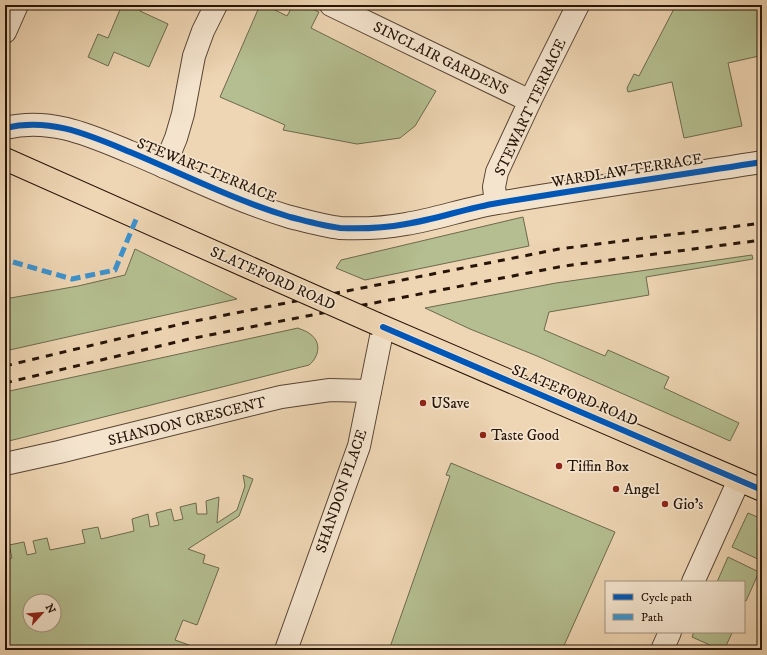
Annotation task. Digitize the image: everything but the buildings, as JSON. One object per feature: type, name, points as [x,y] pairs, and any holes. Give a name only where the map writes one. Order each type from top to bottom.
[{"type":"main road","name":"SLATEFORD ROAD","points":[[5,159],[380,326],[762,490]]},
{"type":"street","points":[[5,32],[17,5]]},
{"type":"street","points":[[164,166],[176,138],[183,114],[194,56],[203,31],[216,5]]},
{"type":"street","name":"SINCLAIR GARDENS","points":[[331,5],[530,101]]},
{"type":"street","name":"STEWART TERRACE","points":[[5,128],[18,125],[36,125],[60,127],[83,133],[164,166],[231,197],[267,210],[311,223],[338,228],[364,228],[408,224],[496,203],[494,187],[497,172],[530,101],[578,5]]},
{"type":"street","name":"WARDLAW TERRACE","points":[[496,203],[762,162]]},
{"type":"street","name":"SHANDON PLACE","points":[[286,650],[359,446],[370,391],[380,326]]},
{"type":"street","name":"SHANDON CRESCENT","points":[[5,464],[281,397],[330,390],[370,391]]},
{"type":"street","points":[[693,581],[739,480]]},
{"type":"street","points":[[662,650],[670,633]]},
{"type":"green space","points":[[122,5],[142,5],[140,11],[168,24],[149,67],[114,52],[108,66],[88,57],[98,34],[108,38]]},
{"type":"green space","points":[[260,5],[265,5],[287,16],[293,5],[305,5],[319,12],[311,28],[436,91],[415,126],[400,138],[357,144],[283,130],[285,125],[220,97]]},
{"type":"green space","points":[[676,5],[762,5],[762,51],[759,56],[728,63],[742,126],[684,138],[672,82],[628,92],[627,88],[634,74],[639,76]]},
{"type":"green space","points":[[523,217],[529,246],[365,280],[336,268],[341,260]]},
{"type":"green space","points":[[135,249],[237,299],[5,351],[5,299],[78,286],[125,275]]},
{"type":"green space","points":[[752,255],[753,259],[646,277],[649,295],[549,312],[544,330],[605,356],[608,350],[669,377],[664,388],[739,423],[730,441],[537,356],[470,329],[425,308],[556,283]]},
{"type":"green space","points":[[298,328],[314,337],[318,345],[317,354],[309,365],[5,442],[5,392]]},
{"type":"green space","points":[[451,463],[615,532],[562,650],[389,650],[450,476],[446,475]]},
{"type":"green space","points":[[243,475],[253,479],[239,516],[188,549],[205,555],[203,563],[219,568],[197,625],[183,620],[175,640],[189,645],[187,650],[5,650],[5,560],[12,558],[9,545],[24,542],[27,555],[36,553],[33,541],[47,538],[50,550],[85,543],[82,530],[98,527],[101,539],[134,531],[132,519],[148,514],[150,527],[159,525],[156,513],[171,509],[174,521],[183,519],[180,507],[196,503],[197,514],[207,514],[206,501],[219,497],[217,523],[237,510],[245,486]]},
{"type":"green space","points":[[748,513],[762,519],[762,561],[732,547]]},
{"type":"green space","points":[[728,557],[759,572],[746,601],[745,581],[717,581]]},
{"type":"green space","points":[[694,633],[732,633],[724,650],[692,637]]},
{"type":"railway","points":[[5,366],[185,323],[559,249],[762,223]]},
{"type":"railway","points":[[5,383],[189,339],[564,266],[762,240]]},
{"type":"marked path","points":[[13,262],[72,279],[115,270],[137,217]]},
{"type":"cycle path","points":[[5,128],[22,125],[54,126],[84,134],[249,203],[290,217],[340,228],[373,228],[418,222],[498,203],[762,162]]},
{"type":"cycle path","points":[[383,327],[762,490]]},
{"type":"place","name":"USave","points":[[423,403]]},
{"type":"place","name":"Taste Good","points":[[483,435]]},
{"type":"place","name":"Tiffin Box","points":[[559,466]]},
{"type":"place","name":"Angel","points":[[616,489]]},
{"type":"place","name":"Gio’s","points":[[665,504]]}]
